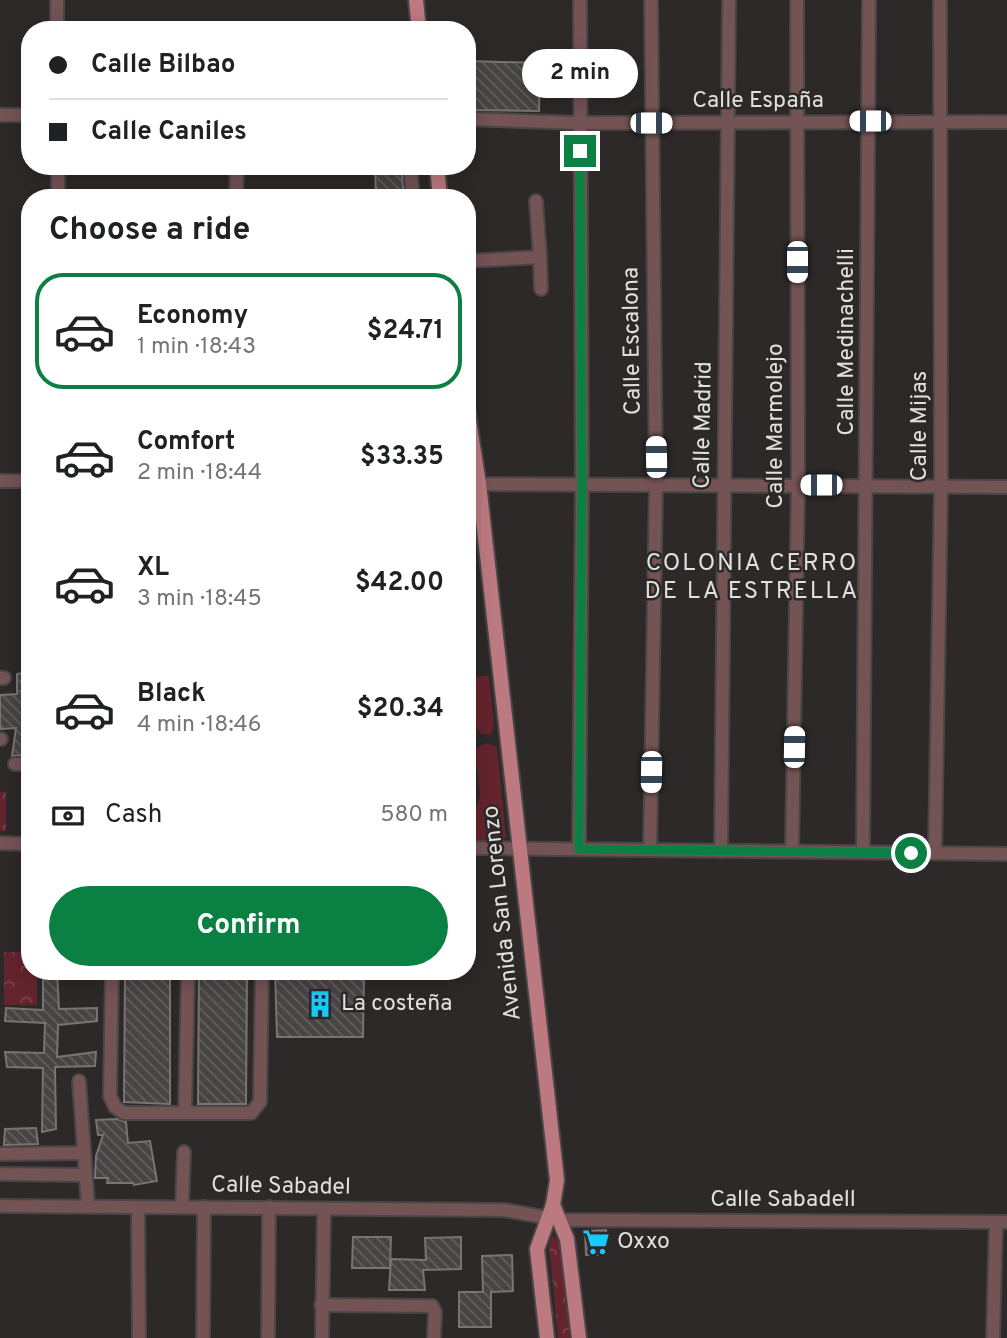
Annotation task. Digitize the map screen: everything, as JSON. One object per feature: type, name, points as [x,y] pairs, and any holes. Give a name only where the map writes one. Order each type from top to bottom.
[{"type":"main road","points":[[416,0],[418,21]]},
{"type":"main road","name":"Avenida San Lorenzo","points":[[476,507],[520,849],[557,1180],[554,1215],[537,1249],[547,1338]]},
{"type":"main road","name":"Avenida San Lorenzo","points":[[554,1215],[568,1239],[579,1338]]},
{"type":"street","points":[[57,0],[57,21]]},
{"type":"street","points":[[579,849],[582,484],[580,0]]},
{"type":"street","name":"Calle Escalona","points":[[650,850],[656,485],[651,0]]},
{"type":"street","name":"Calle Madrid","points":[[721,851],[730,122],[729,0]]},
{"type":"street","name":"Calle Marmolejo","points":[[792,851],[798,485],[797,0]]},
{"type":"street","name":"Calle Medinachelli","points":[[863,852],[868,486],[869,0]]},
{"type":"street","name":"Calle Mijas","points":[[935,853],[941,486],[940,0]]},
{"type":"street","points":[[0,115],[21,115]]},
{"type":"street","name":"Calle España","points":[[476,119],[580,123],[1007,122]]},
{"type":"street","points":[[536,201],[541,289]]},
{"type":"street","points":[[476,261],[540,257]]},
{"type":"street","points":[[0,481],[21,481]]},
{"type":"street","points":[[476,484],[1007,486]]},
{"type":"street","points":[[15,764],[21,764]]},
{"type":"street","points":[[0,843],[21,844]]},
{"type":"street","points":[[476,848],[1007,854]]},
{"type":"street","points":[[112,980],[110,1096],[115,1107],[124,1113],[251,1113],[257,1110],[260,1102],[262,980]]},
{"type":"street","points":[[185,1111],[188,980]]},
{"type":"street","points":[[79,1081],[88,1206]]},
{"type":"street","points":[[182,1207],[184,1152]]},
{"type":"street","points":[[0,1154],[83,1153]]},
{"type":"street","points":[[0,1174],[85,1175]]},
{"type":"street","name":"Calle Sabadel","points":[[0,1206],[504,1210],[554,1215]]},
{"type":"street","points":[[138,1207],[139,1338]]},
{"type":"street","points":[[203,1338],[204,1207]]},
{"type":"street","points":[[268,1338],[269,1207]]},
{"type":"street","points":[[321,1336],[324,1209]]},
{"type":"street","name":"Calle Sabadell","points":[[554,1215],[1001,1222]]},
{"type":"street","points":[[993,1338],[1001,1222]]},
{"type":"street","points":[[321,1305],[432,1306],[435,1312],[434,1338]]},
{"type":"green space","points":[[489,676],[494,724],[491,734],[481,734],[476,727],[476,677]]},
{"type":"green space","points":[[485,743],[497,747],[506,837],[503,842],[476,842],[476,807],[480,796],[476,748]]},
{"type":"green space","points":[[0,792],[6,792],[6,831],[0,831]]},
{"type":"green space","points":[[4,952],[21,952],[21,980],[37,980],[37,1005],[4,1005]]},
{"type":"green space","points":[[552,1235],[559,1242],[571,1338],[558,1338],[549,1245]]},
{"type":"building","points":[[476,61],[540,63],[539,111],[476,110]]},
{"type":"building","points":[[375,175],[402,175],[403,189],[376,189]]},
{"type":"building","points":[[21,673],[21,756],[12,756],[16,728],[0,729],[0,695],[17,694],[17,674]]},
{"type":"building","points":[[43,980],[57,980],[59,1009],[97,1008],[97,1021],[58,1025],[57,1057],[96,1052],[95,1066],[55,1067],[56,1129],[42,1132],[43,1068],[7,1067],[5,1052],[44,1053],[45,1023],[5,1021],[6,1008],[43,1010]]},
{"type":"building","points":[[125,980],[170,980],[170,1104],[124,1102]]},
{"type":"building","points":[[199,980],[247,980],[246,1104],[198,1104]]},
{"type":"building","name":"La costeña","points":[[275,980],[364,980],[363,1037],[277,1037]]},
{"type":"building","points":[[117,1119],[126,1122],[128,1143],[150,1141],[157,1181],[134,1185],[107,1183],[108,1178],[95,1178],[96,1156],[103,1135],[98,1135],[96,1120]]},
{"type":"building","points":[[36,1128],[38,1144],[4,1145],[5,1129]]},
{"type":"building","name":"Oxxo","points":[[606,1230],[606,1254],[586,1255],[585,1231]]},
{"type":"building","points":[[353,1237],[391,1237],[390,1268],[352,1268]]},
{"type":"building","points":[[461,1237],[461,1269],[423,1270],[425,1290],[389,1290],[391,1259],[426,1260],[425,1238]]},
{"type":"building","points":[[512,1255],[513,1291],[491,1292],[491,1327],[459,1327],[459,1292],[483,1292],[482,1256]]},
{"type":"place","name":"La costeña","points":[[320,1004]]},
{"type":"place","name":"Oxxo","points":[[596,1242]]},
{"type":"district","name":"COLONIA CERRO DE LA ESTRELLA","points":[[752,578]]},
{"type":"route","points":[[580,151],[582,484],[579,849],[911,853]]}]
